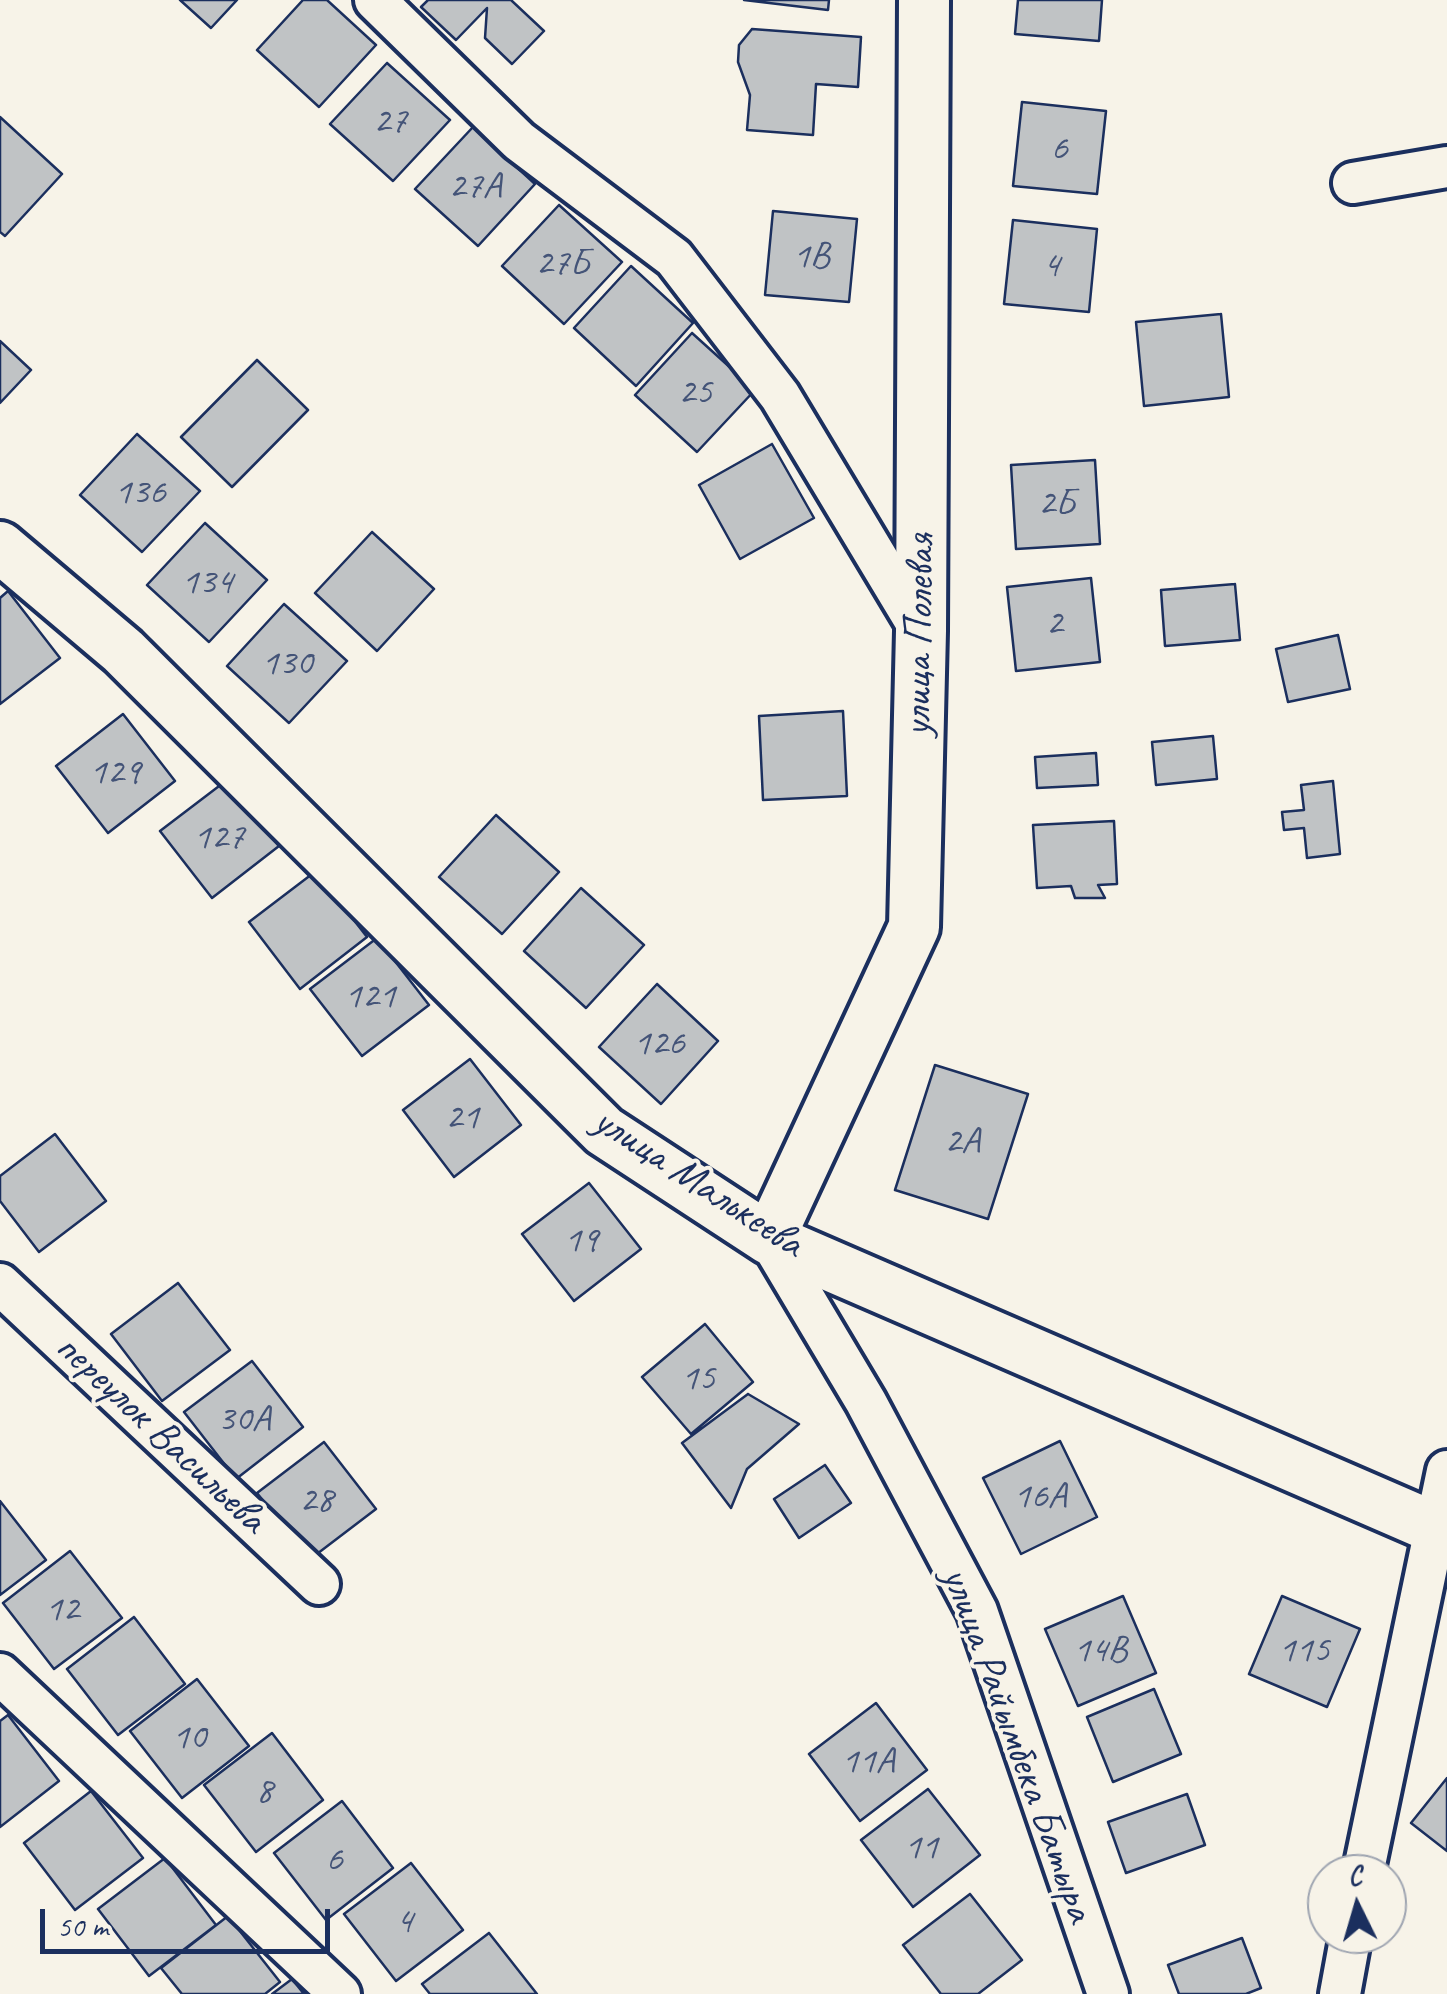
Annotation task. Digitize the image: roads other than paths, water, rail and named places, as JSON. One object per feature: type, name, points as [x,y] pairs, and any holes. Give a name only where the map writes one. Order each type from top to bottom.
[{"type":"street","points":[[375,0],[519,141],[674,258],[780,396],[921,630]]},
{"type":"street","name":"улица Полевая","points":[[769,1238],[914,927],[921,630],[924,0]]},
{"type":"street","points":[[1353,183],[1447,166]]},
{"type":"street","name":"улица Малькеева","points":[[0,546],[123,652],[604,1131],[769,1238],[1442,1531]]},
{"type":"street","name":"улица Райымбека Батыра","points":[[769,1238],[866,1402],[977,1611],[1108,1994]]},
{"type":"street","name":"переулок Васильева","points":[[0,1284],[319,1584]]},
{"type":"street","points":[[1368,1854],[1442,1531],[1447,1471]]},
{"type":"street","points":[[0,1674],[340,1994]]},
{"type":"street","points":[[1340,1994],[1348,1954]]}]
